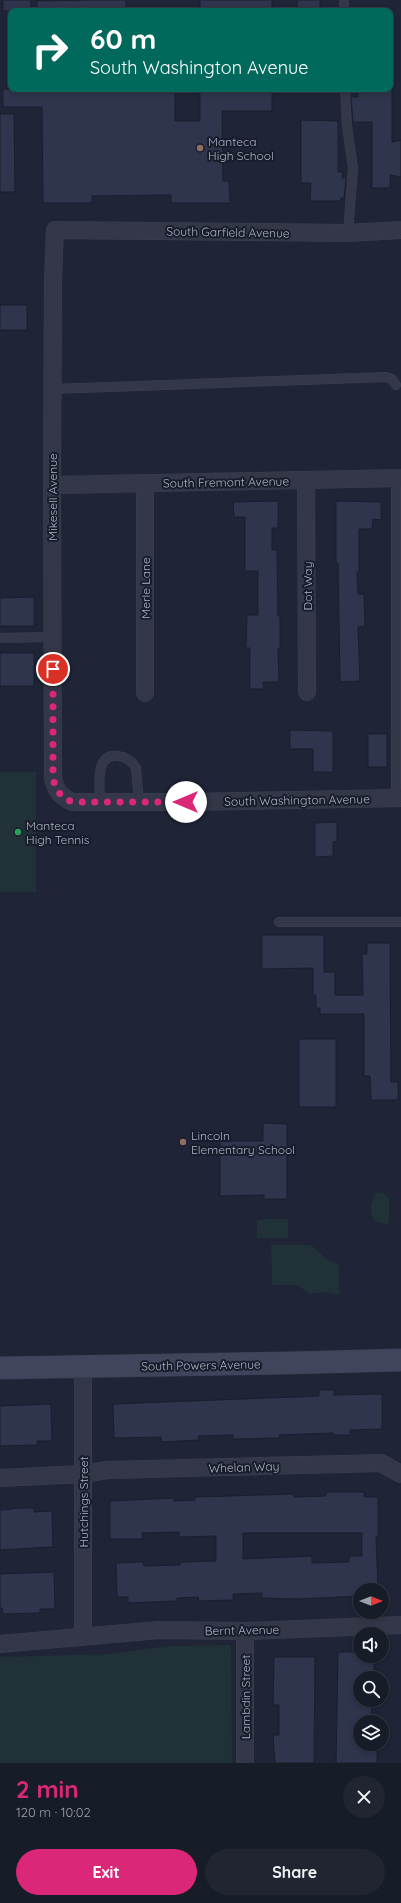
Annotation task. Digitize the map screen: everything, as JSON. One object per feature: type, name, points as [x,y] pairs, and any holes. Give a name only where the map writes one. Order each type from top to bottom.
[{"type":"street","name":"South Garfield Avenue","points":[[55,230],[348,233],[401,230]]},
{"type":"street","name":"Mikesell Avenue","points":[[53,764],[52,485],[53,278],[55,230]]},
{"type":"street","name":"South Fremont Avenue","points":[[52,485],[398,478]]},
{"type":"street","name":"Dot Way","points":[[306,481],[307,692]]},
{"type":"street","name":"Merle Lane","points":[[145,483],[145,693]]},
{"type":"street","name":"South Washington Avenue","points":[[53,764],[53,778],[56,790],[63,798],[72,802],[398,798]]},
{"type":"street","name":"South Powers Avenue","points":[[0,1368],[401,1360]]},
{"type":"street","name":"Hutchings Street","points":[[83,1367],[83,1636]]},
{"type":"street","name":"Whelan Way","points":[[0,1478],[83,1474],[107,1470],[381,1463],[401,1474]]},
{"type":"street","name":"Bernt Avenue","points":[[0,1644],[159,1630],[245,1631],[401,1625]]},
{"type":"street","name":"Lambdin Street","points":[[245,1631],[245,1763]]},
{"type":"lane","points":[[345,92],[346,126],[353,168],[348,233]]},
{"type":"lane","points":[[53,389],[386,377],[392,379],[396,384]]},
{"type":"lane","points":[[398,478],[398,798]]},
{"type":"lane","points":[[0,638],[52,637]]},
{"type":"lane","points":[[100,802],[101,768],[104,760],[109,757],[117,756],[127,759],[136,768],[139,802]]},
{"type":"lane","points":[[279,922],[401,922]]},
{"type":"shaded area","name":"Manteca High Tennis","points":[[0,772],[36,772],[36,892],[0,892]]},
{"type":"shaded area","points":[[377,1192],[383,1193],[389,1198],[388,1224],[377,1222],[372,1216],[371,1208]]},
{"type":"shaded area","points":[[268,1219],[288,1219],[288,1238],[257,1238],[257,1221]]},
{"type":"shaded area","points":[[271,1245],[311,1245],[328,1260],[339,1265],[339,1295],[325,1292],[310,1294],[297,1285],[274,1285],[272,1283]]},
{"type":"shaded area","points":[[231,1645],[232,1763],[0,1763],[0,1657],[110,1654],[167,1646]]},
{"type":"building","points":[[3,0],[31,0],[31,8],[8,8],[8,11],[3,11]]},
{"type":"building","points":[[126,0],[126,8],[37,8],[37,1]]},
{"type":"building","points":[[200,0],[272,0],[272,8],[200,8]]},
{"type":"building","points":[[297,0],[320,0],[320,8],[297,8]]},
{"type":"building","points":[[3,89],[8,89],[8,92],[175,92],[175,121],[200,121],[200,92],[272,92],[272,111],[222,111],[223,181],[229,181],[230,203],[171,203],[171,195],[92,196],[92,203],[43,203],[42,107],[3,107]]},
{"type":"building","points":[[358,92],[392,92],[392,142],[401,140],[401,177],[390,175],[390,188],[372,188],[372,122],[353,122],[351,97],[358,97]]},
{"type":"building","points":[[0,114],[14,114],[15,192],[0,192]]},
{"type":"building","points":[[301,120],[338,121],[338,172],[343,172],[342,178],[346,178],[344,198],[341,198],[341,201],[310,201],[311,183],[301,183]]},
{"type":"building","points":[[0,305],[27,305],[27,330],[0,330]]},
{"type":"building","points":[[278,501],[278,528],[272,528],[272,550],[277,550],[278,616],[280,616],[280,649],[278,649],[279,682],[263,682],[264,689],[250,689],[250,648],[246,648],[247,615],[258,615],[258,571],[245,571],[245,517],[234,517],[233,502]]},
{"type":"building","points":[[336,501],[381,502],[381,520],[373,519],[372,529],[359,529],[359,572],[357,572],[358,594],[364,594],[365,626],[358,627],[360,681],[340,682],[338,563],[336,563]]},
{"type":"building","points":[[34,597],[34,626],[0,626],[0,598]]},
{"type":"building","points":[[0,653],[34,653],[34,686],[0,686]]},
{"type":"building","points":[[290,730],[333,731],[333,772],[313,772],[313,749],[290,749]]},
{"type":"building","points":[[368,734],[387,734],[387,767],[368,767]]},
{"type":"building","points":[[337,822],[337,841],[333,842],[333,856],[315,857],[315,823]]},
{"type":"building","points":[[262,935],[324,935],[324,972],[335,972],[335,995],[363,995],[362,954],[367,954],[367,943],[390,943],[391,1082],[398,1082],[398,1100],[371,1100],[370,1076],[364,1076],[364,1014],[320,1014],[320,1008],[316,1008],[316,995],[313,995],[313,968],[262,969]]},
{"type":"building","points":[[299,1039],[336,1039],[336,1107],[299,1107]]},
{"type":"building","points":[[263,1123],[287,1124],[287,1199],[264,1199],[264,1195],[220,1196],[220,1141],[263,1141]]},
{"type":"building","points":[[319,1390],[334,1390],[334,1395],[382,1394],[382,1429],[350,1430],[350,1435],[333,1435],[333,1433],[279,1435],[279,1438],[233,1439],[233,1435],[198,1436],[199,1440],[161,1442],[161,1437],[114,1438],[113,1404],[319,1396]]},
{"type":"building","points":[[51,1404],[52,1441],[37,1441],[37,1445],[0,1446],[0,1406]]},
{"type":"building","points":[[326,1492],[364,1492],[364,1497],[378,1497],[378,1537],[376,1537],[378,1583],[353,1583],[353,1596],[298,1599],[262,1598],[262,1593],[233,1594],[233,1600],[199,1601],[198,1597],[177,1598],[177,1601],[128,1603],[128,1597],[117,1597],[116,1563],[143,1562],[144,1566],[180,1565],[180,1562],[216,1561],[216,1536],[179,1537],[179,1532],[142,1533],[143,1539],[110,1539],[110,1501],[174,1498],[174,1501],[195,1500],[195,1497],[293,1494],[294,1497],[326,1496]],"holes":[[[243,1533],[362,1533],[362,1556],[349,1556],[349,1562],[312,1563],[312,1556],[243,1559]]]},
{"type":"building","points":[[34,1508],[34,1512],[52,1511],[53,1547],[0,1550],[0,1510]]},
{"type":"building","points":[[54,1572],[55,1609],[40,1609],[40,1613],[3,1614],[2,1608],[0,1608],[0,1574]]},
{"type":"building","points":[[338,1652],[353,1652],[353,1663],[374,1663],[374,1671],[353,1671],[353,1707],[372,1707],[371,1715],[353,1715],[353,1751],[377,1751],[377,1763],[336,1763]]},
{"type":"building","points":[[274,1657],[315,1657],[314,1763],[275,1763],[273,1735],[279,1735],[279,1705],[273,1705]]},
{"type":"place","name":"Manteca High School","points":[[200,148]]},
{"type":"place","name":"Manteca High Tennis","points":[[18,832]]},
{"type":"place","name":"Lincoln Elementary School","points":[[183,1142]]},
{"type":"route","points":[[53,669],[53,778],[56,790],[63,798],[72,802],[186,802]]}]
